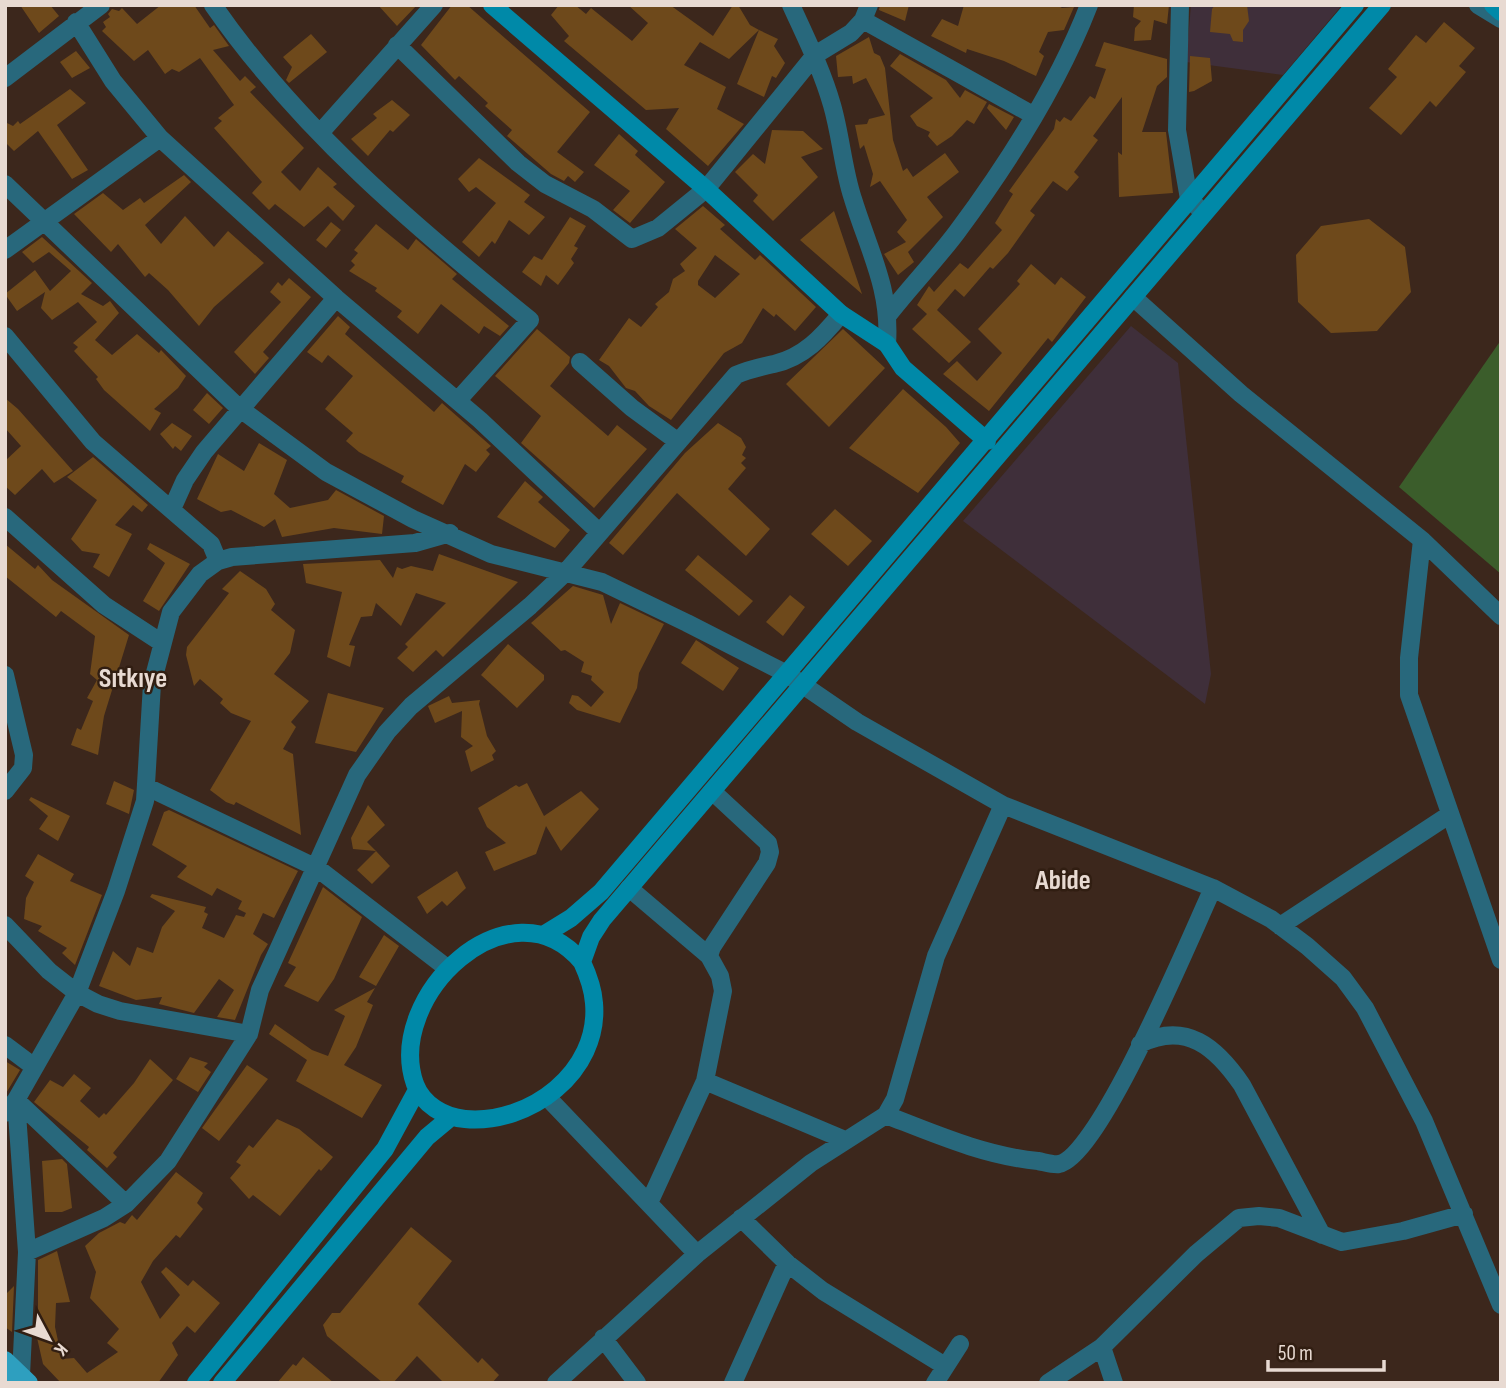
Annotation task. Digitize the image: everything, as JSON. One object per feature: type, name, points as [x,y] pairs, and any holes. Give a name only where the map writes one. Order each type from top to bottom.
[{"type":"main road","points":[[492,5],[706,188],[841,314],[887,344],[903,368],[987,441]]},
{"type":"main road","points":[[582,962],[596,929],[712,791],[795,679],[987,441],[1355,5]]},
{"type":"main road","points":[[545,934],[570,918],[601,892],[795,679],[1133,297],[1382,5]]},
{"type":"main road","points":[[1493,5],[1501,12]]},
{"type":"main road","points":[[517,933],[545,934],[571,948],[582,962],[592,986],[595,1006],[589,1037],[577,1065],[548,1098],[526,1110],[501,1117],[451,1118],[427,1102],[417,1090],[409,1065],[410,1037],[431,990],[447,968],[470,950],[517,933]]},
{"type":"main road","points":[[196,1383],[385,1149],[417,1090]]},
{"type":"main road","points":[[222,1383],[427,1137],[451,1118]]},
{"type":"main road","points":[[5,1360],[16,1380]]},
{"type":"street","points":[[5,78],[101,5]]},
{"type":"street","points":[[213,5],[279,89],[361,176],[426,236],[530,320],[458,400]]},
{"type":"street","points":[[320,133],[435,5]]},
{"type":"street","points":[[791,5],[815,55],[832,104],[852,197],[889,314],[887,344]]},
{"type":"street","points":[[889,314],[956,233],[1033,116],[1074,44],[1089,5]]},
{"type":"street","points":[[1180,5],[1177,130],[1189,199],[1204,213]]},
{"type":"street","points":[[1478,5],[1501,19]]},
{"type":"street","points":[[397,45],[518,163],[545,184],[607,219],[632,239],[657,228],[706,188],[815,55],[851,33],[866,13],[1033,116]]},
{"type":"street","points":[[76,22],[113,81],[160,138],[336,298],[458,400],[599,532]]},
{"type":"street","points":[[5,250],[160,138]]},
{"type":"street","points":[[5,184],[239,408],[326,472],[413,519],[450,533],[491,554],[602,582],[795,679],[857,722],[1003,805],[1213,888],[1280,926],[1343,978],[1366,1008],[1424,1121],[1501,1305]]},
{"type":"street","points":[[1133,297],[1241,394],[1422,540],[1501,616]]},
{"type":"street","points":[[172,509],[185,480],[239,408],[336,298]]},
{"type":"street","points":[[26,1252],[104,1218],[126,1204],[168,1161],[250,1034],[260,990],[357,775],[387,732],[411,706],[565,573],[736,375],[751,368],[790,359],[805,351],[841,314]]},
{"type":"street","points":[[5,336],[93,442],[124,472],[211,544],[218,561]]},
{"type":"street","points":[[580,362],[632,408],[677,442]]},
{"type":"street","points":[[5,517],[104,605],[162,643]]},
{"type":"street","points":[[16,1380],[26,1252],[10,1106],[77,993],[116,891],[147,787],[152,684],[171,612],[200,574],[218,561],[270,552],[415,543],[450,533]]},
{"type":"street","points":[[1422,540],[1409,658],[1409,695],[1449,816],[1499,951]]},
{"type":"street","points":[[5,675],[24,755],[23,768],[5,791]]},
{"type":"street","points":[[147,787],[317,868],[447,968]]},
{"type":"street","points":[[709,956],[718,935],[767,863],[770,852],[768,843],[712,791]]},
{"type":"street","points":[[556,1383],[697,1254],[741,1218],[845,1140],[886,1115],[895,1099],[936,956],[1003,805]]},
{"type":"street","points":[[1280,926],[1449,816]]},
{"type":"street","points":[[629,888],[709,956],[720,976],[723,991],[705,1081],[649,1203]]},
{"type":"street","points":[[886,1115],[951,1141],[998,1154],[1060,1164],[1077,1154],[1096,1131],[1213,888]]},
{"type":"street","points":[[5,925],[49,971],[77,993],[120,1011],[250,1034]]},
{"type":"street","points":[[1140,1044],[1169,1034],[1195,1040],[1227,1062],[1322,1235]]},
{"type":"street","points":[[5,1045],[33,1066]]},
{"type":"street","points":[[705,1081],[845,1140]]},
{"type":"street","points":[[548,1098],[697,1254]]},
{"type":"street","points":[[10,1106],[126,1204]]},
{"type":"street","points":[[1048,1383],[1101,1347],[1196,1254],[1238,1218],[1279,1218],[1342,1242],[1404,1231],[1464,1214]]},
{"type":"street","points":[[741,1218],[787,1263],[862,1317],[945,1366]]},
{"type":"street","points":[[733,1383],[787,1263]]},
{"type":"street","points":[[603,1338],[637,1383]]},
{"type":"street","points":[[935,1383],[960,1344]]},
{"type":"street","points":[[1101,1347],[1114,1383]]},
{"type":"shaded area","points":[[1191,5],[1342,5],[1283,75],[1186,62]]},
{"type":"shaded area","points":[[1131,326],[1178,363],[1211,674],[1205,704],[963,521]]},
{"type":"green space","points":[[1501,340],[1501,574],[1399,487]]},
{"type":"building","points":[[20,5],[50,5],[59,16],[39,33]]},
{"type":"building","points":[[161,5],[194,5],[210,28],[214,25],[229,46],[213,50],[240,81],[245,76],[256,87],[250,92],[304,148],[281,172],[300,191],[318,167],[337,184],[333,187],[355,206],[343,221],[328,206],[304,227],[275,204],[269,210],[252,193],[262,182],[214,128],[222,121],[218,118],[234,105],[200,58],[179,72],[172,69],[165,74],[148,50],[134,61],[102,31],[106,27],[103,22],[110,17],[108,14],[112,9],[119,11],[122,8],[137,24]]},
{"type":"building","points":[[378,5],[417,5],[397,26]]},
{"type":"building","points":[[452,5],[467,5],[590,112],[557,152],[584,172],[575,182],[568,176],[564,181],[551,174],[507,136],[512,130],[485,106],[488,103],[459,76],[455,80],[421,45]]},
{"type":"building","points":[[559,5],[575,5],[586,14],[591,8],[632,41],[648,23],[628,5],[670,5],[713,36],[733,5],[738,5],[750,25],[759,30],[729,59],[700,42],[684,65],[726,87],[717,109],[744,124],[708,166],[666,129],[679,108],[646,110],[564,41],[569,36],[551,15]]},
{"type":"building","points":[[880,5],[909,5],[905,21],[879,10]]},
{"type":"building","points":[[964,5],[1074,7],[1064,30],[1048,32],[1039,52],[1044,56],[1036,76],[1004,61],[967,49],[966,53],[931,36],[942,19],[958,26]]},
{"type":"building","points":[[1134,5],[1169,5],[1167,24],[1154,20],[1151,40],[1134,41],[1135,28],[1141,21],[1133,17]]},
{"type":"building","points":[[1215,5],[1247,5],[1249,21],[1243,30],[1243,42],[1233,41],[1230,34],[1210,32],[1212,9]]},
{"type":"building","points":[[1444,22],[1475,48],[1459,66],[1466,72],[1436,107],[1430,101],[1401,135],[1369,108],[1397,77],[1388,69],[1416,35],[1426,43]]},
{"type":"building","points":[[759,30],[778,39],[774,46],[785,63],[776,78],[772,76],[764,97],[737,84]]},
{"type":"building","points":[[311,34],[327,52],[289,83],[286,80],[292,67],[283,57]]},
{"type":"building","points":[[869,37],[874,53],[880,56],[885,68],[893,140],[903,171],[907,168],[913,177],[945,153],[959,172],[927,197],[943,217],[908,252],[914,262],[898,275],[884,254],[906,242],[897,232],[907,220],[880,181],[870,187],[873,174],[864,145],[860,149],[855,125],[867,124],[869,119],[885,115],[866,78],[853,84],[852,76],[838,77],[836,56]]},
{"type":"building","points":[[1104,42],[1167,59],[1167,77],[1157,86],[1142,132],[1166,132],[1173,193],[1119,197],[1118,152],[1122,155],[1122,97],[1093,136],[1098,140],[1074,172],[1079,177],[1067,191],[1053,181],[1030,211],[1035,215],[1008,253],[993,269],[990,267],[964,297],[955,289],[937,310],[971,342],[949,363],[912,329],[927,314],[917,305],[929,286],[934,292],[960,263],[968,269],[1002,230],[995,223],[1013,194],[1009,191],[1054,129],[1056,119],[1060,122],[1064,117],[1071,121],[1090,96],[1095,99],[1106,69],[1095,66]]},
{"type":"building","points":[[76,51],[90,68],[72,78],[60,62]]},
{"type":"building","points":[[900,54],[946,80],[960,98],[965,90],[987,102],[974,124],[967,120],[952,136],[937,146],[928,136],[930,132],[917,126],[910,116],[933,98],[890,66]]},
{"type":"building","points":[[1190,56],[1210,58],[1212,81],[1189,92]]},
{"type":"building","points":[[70,89],[86,103],[57,125],[88,170],[72,179],[38,131],[14,151],[5,142],[5,122],[13,126],[18,121],[20,124]]},
{"type":"building","points":[[392,100],[410,115],[393,132],[390,130],[368,156],[351,139],[377,118],[373,114]]},
{"type":"building","points":[[989,104],[1014,117],[1006,130],[987,108]]},
{"type":"building","points":[[772,130],[803,131],[823,149],[801,157],[818,177],[773,221],[753,201],[758,195],[735,172],[753,154],[765,164]]},
{"type":"building","points":[[619,134],[638,151],[635,155],[665,182],[630,223],[613,210],[630,191],[594,165]]},
{"type":"building","points":[[479,158],[530,195],[524,202],[545,217],[529,235],[509,220],[495,244],[492,241],[479,257],[462,242],[496,203],[476,187],[469,192],[458,179]]},
{"type":"building","points":[[184,175],[191,182],[145,225],[161,244],[185,216],[214,247],[228,231],[264,263],[214,307],[199,326],[168,290],[149,273],[145,277],[118,244],[111,252],[74,214],[103,193],[123,210],[140,198],[144,203]]},
{"type":"building","points":[[703,206],[725,225],[720,229],[755,260],[760,255],[816,307],[795,331],[776,314],[774,317],[763,308],[742,343],[724,353],[671,420],[649,406],[635,391],[626,388],[609,366],[599,360],[629,318],[641,327],[658,307],[655,304],[669,292],[673,279],[685,271],[680,264],[697,248],[675,229]],"holes":[[[715,255],[740,274],[715,298],[698,285]]]},
{"type":"building","points":[[834,211],[862,294],[800,240]]},
{"type":"building","points":[[570,217],[586,226],[574,246],[578,248],[571,259],[574,263],[558,285],[546,275],[541,286],[522,272],[534,256],[542,260]]},
{"type":"building","points":[[1369,219],[1405,247],[1411,292],[1377,331],[1331,333],[1298,302],[1296,255],[1321,226]]},
{"type":"building","points":[[331,222],[341,230],[326,248],[316,240]]},
{"type":"building","points":[[376,224],[408,250],[416,239],[457,274],[452,279],[509,326],[500,336],[484,326],[479,334],[441,304],[418,334],[397,317],[402,311],[375,291],[377,288],[349,271],[355,265],[351,261],[358,253],[354,250]]},
{"type":"building","points":[[42,237],[92,283],[81,294],[103,306],[110,301],[119,313],[95,340],[112,355],[137,334],[159,353],[161,350],[186,376],[178,388],[154,409],[161,413],[150,431],[104,390],[96,379],[98,377],[74,351],[78,347],[73,343],[97,322],[78,302],[52,320],[41,308],[45,292],[17,311],[5,294],[35,270],[50,291],[71,271],[49,252],[33,263],[22,252]]},
{"type":"building","points":[[1031,264],[1055,285],[1061,277],[1086,297],[1052,342],[1048,338],[989,411],[943,374],[957,361],[977,381],[1002,353],[978,329],[1020,284],[1017,281]]},
{"type":"building","points":[[289,278],[311,297],[263,352],[269,358],[255,374],[234,352],[281,302],[270,292],[278,282],[282,286]]},
{"type":"building","points":[[338,316],[350,327],[345,334],[434,412],[442,403],[491,446],[486,450],[490,454],[476,472],[465,464],[443,505],[401,482],[404,476],[359,452],[346,441],[353,433],[325,409],[353,376],[328,355],[322,363],[307,352]]},
{"type":"building","points":[[537,329],[570,357],[569,363],[550,386],[608,436],[617,425],[647,449],[594,508],[521,443],[541,416],[495,376]]},
{"type":"building","points":[[843,329],[885,368],[829,427],[786,384]]},
{"type":"building","points":[[903,389],[960,443],[918,493],[849,448]]},
{"type":"building","points":[[207,393],[223,408],[209,424],[193,410]]},
{"type":"building","points":[[5,398],[73,471],[54,483],[42,469],[15,495],[5,486],[5,461],[21,446],[5,428]]},
{"type":"building","points":[[172,423],[192,436],[181,451],[175,446],[173,449],[160,434]]},
{"type":"building","points":[[718,423],[741,438],[746,447],[742,455],[746,458],[741,463],[746,468],[728,489],[770,529],[746,556],[677,493],[623,555],[609,543],[685,453]]},
{"type":"building","points":[[259,443],[287,460],[274,494],[290,508],[328,500],[336,490],[384,516],[382,534],[334,528],[282,537],[275,519],[264,527],[231,510],[221,512],[197,499],[218,454],[244,471]]},
{"type":"building","points":[[93,457],[148,505],[142,512],[133,505],[115,525],[132,534],[109,577],[93,567],[100,554],[82,551],[71,539],[97,500],[67,477]]},
{"type":"building","points":[[525,481],[543,497],[538,502],[570,530],[555,548],[497,517]]},
{"type":"building","points":[[835,509],[872,541],[848,566],[811,534]]},
{"type":"building","points":[[150,543],[190,564],[159,611],[143,601],[165,563],[147,549]]},
{"type":"building","points":[[5,544],[35,569],[38,565],[52,580],[129,635],[104,716],[98,755],[71,745],[77,728],[81,730],[93,701],[87,698],[97,680],[90,674],[95,636],[61,611],[56,617],[5,576]]},
{"type":"building","points":[[439,554],[518,582],[443,657],[436,650],[413,672],[397,658],[408,647],[405,644],[446,603],[416,593],[401,626],[376,603],[372,616],[361,617],[349,645],[355,646],[350,667],[327,657],[342,592],[306,583],[303,564],[380,560],[393,578],[397,567],[402,569],[411,566],[433,571]]},
{"type":"building","points":[[698,555],[753,601],[739,616],[685,570]]},
{"type":"building","points":[[240,571],[266,589],[275,604],[271,610],[295,630],[290,653],[274,674],[309,701],[291,722],[296,727],[283,749],[293,754],[301,835],[236,802],[234,805],[226,802],[210,790],[251,721],[231,713],[220,703],[223,699],[200,679],[194,686],[186,655],[187,647],[229,593],[222,589]]},
{"type":"building","points":[[573,586],[603,595],[611,624],[620,603],[664,624],[639,673],[637,688],[620,723],[577,710],[569,703],[572,695],[578,696],[591,707],[604,692],[591,680],[592,676],[581,672],[584,662],[565,650],[561,651],[531,623]]},
{"type":"building","points":[[790,595],[805,607],[783,636],[766,622]]},
{"type":"building","points":[[696,640],[739,668],[723,691],[681,663]]},
{"type":"building","points":[[508,644],[544,675],[544,680],[517,708],[481,675]]},
{"type":"building","points":[[328,693],[384,708],[356,752],[315,743]]},
{"type":"building","points":[[449,696],[452,703],[480,700],[487,736],[496,751],[492,755],[494,760],[471,772],[465,751],[473,746],[461,737],[462,711],[435,723],[428,706]]},
{"type":"building","points":[[114,781],[134,790],[129,814],[106,804]]},
{"type":"building","points":[[527,783],[544,816],[581,791],[599,809],[561,851],[546,826],[536,854],[494,871],[485,852],[506,843],[487,827],[478,808],[516,785],[519,787]]},
{"type":"building","points":[[31,797],[70,816],[58,841],[39,829],[48,816],[29,800]]},
{"type":"building","points":[[368,805],[385,825],[367,842],[376,851],[353,849],[351,838]]},
{"type":"building","points":[[169,810],[298,871],[274,918],[263,913],[253,934],[268,944],[235,1020],[217,1017],[234,990],[219,979],[194,1013],[159,1004],[162,997],[136,1000],[99,986],[113,951],[130,966],[137,947],[153,953],[162,927],[175,911],[150,897],[152,894],[206,907],[204,912],[208,914],[202,928],[224,938],[236,915],[244,917],[246,913],[238,909],[242,901],[217,888],[212,896],[177,877],[187,866],[152,845],[164,812]]},
{"type":"building","points":[[376,851],[390,866],[372,884],[357,870]]},
{"type":"building","points":[[38,854],[74,874],[70,881],[102,895],[75,965],[62,953],[67,948],[38,931],[42,926],[24,919],[26,898],[34,882],[25,876]]},
{"type":"building","points":[[457,871],[466,888],[447,906],[442,901],[427,914],[417,897]]},
{"type":"building","points":[[323,887],[362,917],[334,979],[318,1002],[284,986],[296,967],[288,963]]},
{"type":"building","points":[[384,935],[399,946],[376,986],[359,977]]},
{"type":"building","points":[[375,988],[367,1002],[373,1005],[356,1047],[344,1065],[382,1085],[362,1118],[296,1081],[307,1060],[269,1034],[275,1024],[312,1050],[328,1056],[345,1016],[334,1010]]},
{"type":"building","points":[[190,1057],[208,1063],[204,1067],[211,1072],[198,1092],[176,1079]]},
{"type":"building","points":[[150,1059],[173,1080],[113,1153],[117,1157],[107,1168],[87,1150],[89,1147],[34,1102],[50,1080],[63,1087],[74,1074],[91,1088],[80,1101],[99,1118],[104,1113],[106,1115],[134,1083]]},
{"type":"building","points":[[5,1061],[20,1070],[5,1095]]},
{"type":"building","points":[[247,1065],[268,1079],[219,1141],[202,1128]]},
{"type":"building","points":[[277,1119],[299,1129],[333,1157],[321,1171],[319,1169],[280,1216],[253,1195],[249,1199],[230,1178],[241,1165],[236,1162],[249,1145],[253,1148]]},
{"type":"building","points":[[62,1159],[67,1164],[72,1208],[62,1212],[45,1212],[42,1161]]},
{"type":"building","points":[[176,1172],[203,1193],[197,1203],[203,1209],[180,1238],[176,1235],[153,1261],[141,1282],[160,1319],[180,1295],[161,1272],[166,1267],[188,1286],[193,1280],[220,1303],[195,1333],[187,1326],[172,1343],[178,1355],[158,1383],[61,1383],[43,1364],[35,1329],[36,1311],[38,1314],[38,1260],[57,1251],[70,1302],[56,1303],[55,1327],[62,1359],[74,1358],[87,1373],[118,1352],[107,1343],[119,1329],[90,1298],[96,1272],[85,1246],[99,1233],[120,1222],[125,1224],[132,1215],[137,1220]]},
{"type":"building","points":[[411,1227],[452,1261],[418,1304],[478,1363],[482,1358],[499,1375],[492,1383],[444,1383],[417,1356],[393,1383],[383,1383],[327,1336],[323,1325],[332,1313],[340,1313]]},
{"type":"building","points":[[14,1286],[12,1332],[5,1327],[5,1295]]},
{"type":"building","points":[[303,1357],[334,1383],[277,1383],[293,1364],[296,1366]]},
{"type":"district","name":"Sıtkıye","points":[[133,678]]},
{"type":"district","name":"Abide","points":[[1063,880]]}]
